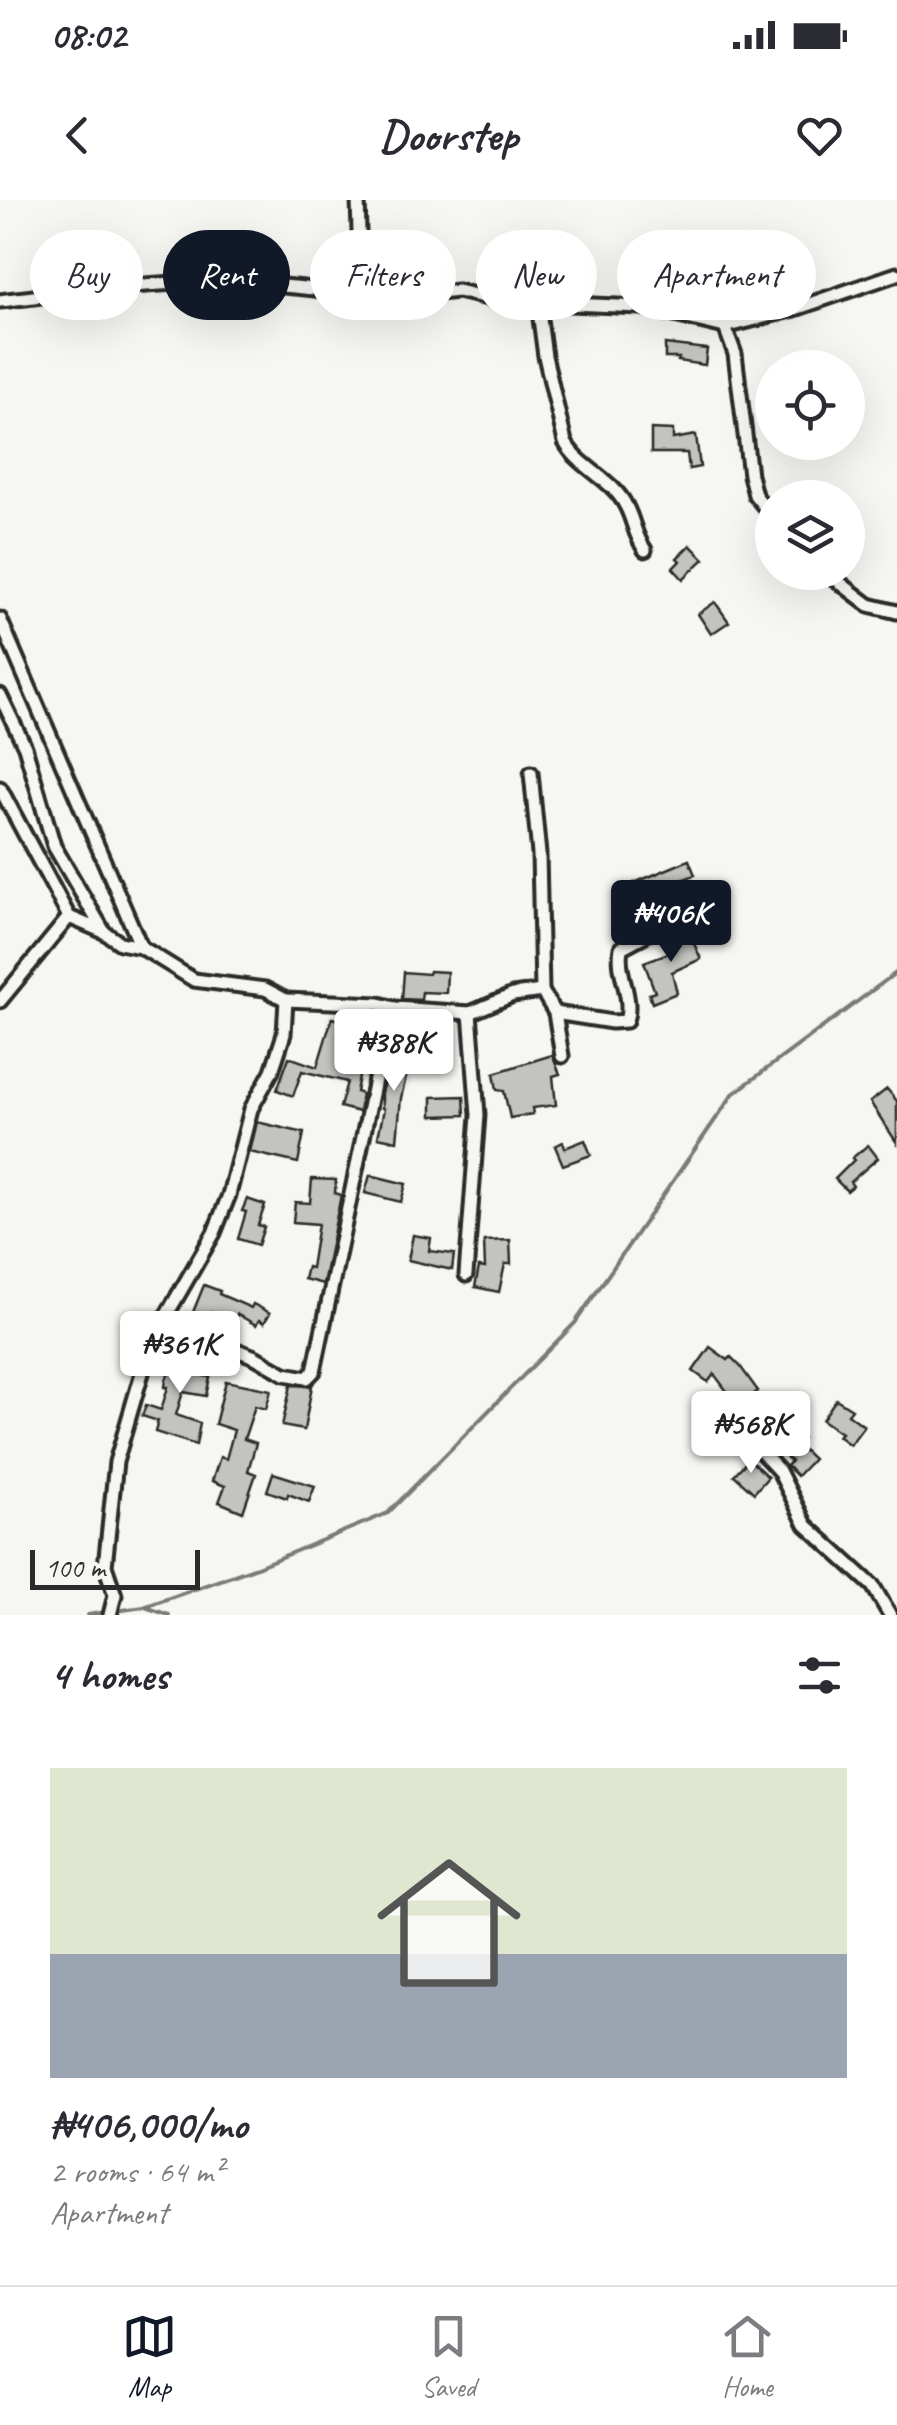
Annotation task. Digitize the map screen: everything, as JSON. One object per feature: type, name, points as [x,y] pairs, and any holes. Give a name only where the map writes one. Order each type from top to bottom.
[{"type":"street","points":[[358,200],[359,230]]},
{"type":"street","points":[[597,306],[641,307],[725,326],[795,308],[897,274]]},
{"type":"street","points":[[0,301],[204,282],[250,282],[310,289]]},
{"type":"street","points":[[540,320],[565,442],[626,506],[645,550]]},
{"type":"street","points":[[725,326],[734,354],[755,494]]},
{"type":"street","points":[[850,590],[869,604],[897,612]]},
{"type":"street","points":[[0,619],[141,947]]},
{"type":"street","points":[[0,694],[25,748],[54,846],[104,932]]},
{"type":"street","points":[[531,773],[539,854],[542,991],[555,1013],[562,1056]]},
{"type":"street","points":[[0,788],[69,917],[120,942],[141,947],[194,980],[265,989],[286,1000],[470,1013],[513,995],[542,991]]},
{"type":"street","points":[[555,1013],[626,1021],[630,1010],[618,962],[621,948],[677,918],[669,894]]},
{"type":"street","points":[[0,1000],[69,917]]},
{"type":"street","points":[[110,1615],[116,1595],[104,1566],[116,1462],[151,1342],[214,1233],[229,1196],[250,1109],[272,1072],[284,1034],[286,1000]]},
{"type":"street","points":[[164,1322],[255,1357],[290,1376],[306,1378],[314,1372],[377,1070],[394,1008]]},
{"type":"street","points":[[466,1276],[478,1115],[470,1013]]},
{"type":"street","points":[[733,1412],[755,1445],[780,1472],[806,1526],[873,1586],[890,1615]]},
{"type":"building","points":[[665,344],[707,349],[705,365],[665,358]]},
{"type":"building","points":[[651,429],[673,430],[673,439],[696,435],[700,467],[689,469],[687,453],[651,453]]},
{"type":"building","points":[[690,545],[704,559],[683,579],[673,568]]},
{"type":"building","points":[[715,602],[729,622],[711,634],[698,614]]},
{"type":"building","points":[[689,860],[695,875],[665,886],[660,898],[640,904],[634,883]]},
{"type":"building","points":[[687,928],[701,959],[672,972],[677,993],[652,1003],[649,994],[655,992],[644,962],[674,951],[668,936]]},
{"type":"building","points":[[404,972],[447,972],[446,993],[422,992],[421,1000],[402,999]]},
{"type":"building","points":[[332,1018],[356,1024],[363,1019],[377,1024],[374,1045],[347,1041],[341,1063],[361,1066],[356,1092],[362,1094],[359,1112],[340,1107],[347,1082],[302,1071],[293,1096],[277,1090],[289,1057],[317,1067]]},
{"type":"building","points":[[396,1048],[412,1052],[401,1098],[397,1141],[378,1137],[384,1109],[382,1092]]},
{"type":"building","points":[[552,1055],[560,1074],[553,1076],[556,1105],[532,1108],[533,1114],[510,1118],[504,1091],[497,1090],[494,1073]]},
{"type":"building","points":[[887,1089],[897,1101],[897,1143],[870,1102]]},
{"type":"building","points":[[464,1096],[465,1115],[432,1116],[432,1097]]},
{"type":"building","points":[[257,1122],[304,1133],[298,1163],[250,1152]]},
{"type":"building","points":[[585,1140],[591,1155],[563,1165],[555,1146],[563,1142],[565,1148]]},
{"type":"building","points":[[868,1145],[878,1158],[850,1182],[853,1186],[847,1191],[835,1179]]},
{"type":"building","points":[[370,1175],[406,1184],[401,1202],[365,1193]]},
{"type":"building","points":[[312,1179],[336,1180],[335,1193],[341,1195],[323,1284],[304,1279],[307,1267],[311,1268],[318,1224],[293,1222],[295,1202],[310,1203]]},
{"type":"building","points":[[247,1199],[265,1205],[258,1225],[264,1227],[258,1245],[238,1239]]},
{"type":"building","points":[[413,1235],[431,1238],[429,1251],[454,1254],[452,1270],[408,1260]]},
{"type":"building","points":[[510,1240],[511,1264],[505,1264],[499,1292],[475,1287],[479,1267],[485,1268],[484,1241]]},
{"type":"building","points":[[204,1285],[270,1313],[264,1323],[259,1320],[256,1325],[237,1314],[234,1321],[211,1312],[206,1328],[189,1322]]},
{"type":"building","points":[[180,1340],[200,1346],[190,1373],[210,1377],[206,1396],[183,1392],[176,1415],[200,1423],[196,1445],[155,1432],[158,1421],[142,1416],[146,1405],[161,1410],[168,1387],[166,1380]]},
{"type":"building","points":[[710,1347],[740,1366],[758,1391],[750,1397],[803,1438],[798,1445],[813,1459],[797,1476],[787,1466],[791,1461],[775,1449],[779,1444],[757,1431],[714,1374],[708,1382],[693,1371]]},
{"type":"building","points":[[226,1381],[271,1390],[266,1409],[255,1406],[244,1439],[256,1443],[248,1471],[256,1474],[243,1512],[219,1502],[225,1486],[212,1481],[220,1457],[226,1459],[234,1430],[215,1424]]},
{"type":"building","points":[[291,1385],[312,1386],[304,1430],[282,1426]]},
{"type":"building","points":[[836,1399],[852,1409],[848,1414],[864,1426],[850,1445],[822,1420]]},
{"type":"building","points":[[749,1459],[768,1477],[754,1493],[734,1475]]},
{"type":"building","points":[[273,1473],[315,1486],[309,1502],[267,1491]]},
{"type":"waterway","points":[[115,1611],[144,1607],[257,1567],[388,1513],[575,1323],[733,1094],[897,972]]},
{"type":"waterway","points":[[145,1607],[169,1615]]},
{"type":"waterway","points":[[88,1615],[106,1612]]}]
